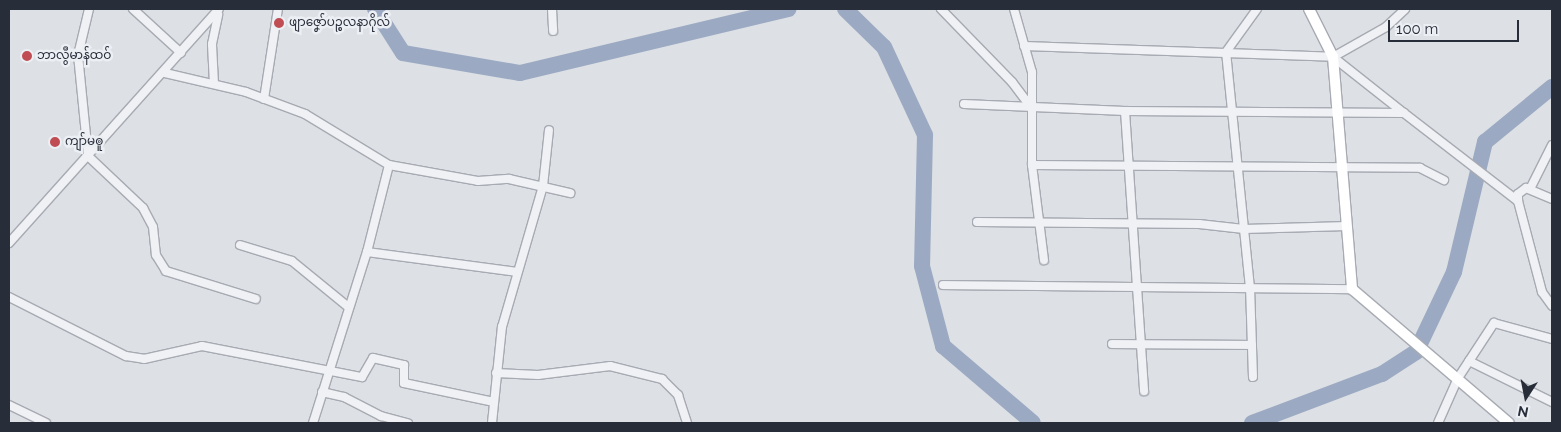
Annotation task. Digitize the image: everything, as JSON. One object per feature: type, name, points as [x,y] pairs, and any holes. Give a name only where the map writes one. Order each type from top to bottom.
[{"type":"street","points":[[89,9],[78,55],[88,156],[143,208],[153,227],[156,255],[166,271],[256,299]]},
{"type":"street","points":[[133,9],[181,53]]},
{"type":"street","points":[[264,99],[278,9]]},
{"type":"street","points":[[552,9],[552,31]]},
{"type":"street","points":[[940,9],[1012,82],[1031,107]]},
{"type":"street","points":[[1014,9],[1032,72],[1032,165],[1044,260]]},
{"type":"street","points":[[1253,377],[1250,288],[1226,52],[1257,9]]},
{"type":"street","points":[[1309,9],[1333,57],[1336,113],[1352,289]]},
{"type":"street","points":[[1024,46],[1333,57],[1386,27],[1404,9]]},
{"type":"street","points":[[9,243],[165,73],[218,11]]},
{"type":"street","points":[[214,84],[212,44],[218,11]]},
{"type":"street","points":[[1333,57],[1518,201]]},
{"type":"street","points":[[165,73],[214,84],[305,114],[390,165],[442,176],[494,182],[509,179],[570,194]]},
{"type":"street","points":[[964,104],[1124,111],[1404,113]]},
{"type":"street","points":[[1124,111],[1144,391]]},
{"type":"street","points":[[492,423],[496,373],[516,272],[543,186],[548,130]]},
{"type":"street","points":[[1552,145],[1530,189],[1518,194],[1518,201],[1542,292],[1552,306]]},
{"type":"street","points":[[313,423],[347,306],[367,252],[390,165]]},
{"type":"street","points":[[1032,165],[1128,165],[1342,170],[1420,168],[1444,180]]},
{"type":"street","points":[[1530,189],[1552,199]]},
{"type":"street","points":[[977,222],[1132,223],[1244,229],[1347,226]]},
{"type":"street","points":[[240,244],[292,261],[347,306]]},
{"type":"street","points":[[367,252],[516,272]]},
{"type":"street","points":[[943,284],[1352,289],[1509,423]]},
{"type":"street","points":[[9,297],[126,356],[144,358],[202,346],[328,367],[362,377],[373,358],[404,365],[404,383],[494,402]]},
{"type":"street","points":[[1438,423],[1458,378],[1494,323],[1552,339]]},
{"type":"street","points":[[1112,344],[1252,345]]},
{"type":"street","points":[[1469,361],[1552,402]]},
{"type":"street","points":[[496,373],[538,375],[610,366],[662,379],[678,395],[687,423]]},
{"type":"street","points":[[322,392],[344,397],[381,416],[408,423]]},
{"type":"street","points":[[9,405],[46,423]]},
{"type":"waterway","points":[[375,9],[403,53],[520,73],[788,9]]},
{"type":"waterway","points":[[845,9],[884,47],[925,135],[922,266],[943,346],[1033,423]]},
{"type":"waterway","points":[[1252,423],[1382,374],[1416,352],[1454,272],[1485,142],[1552,87]]},
{"type":"place","name":"ဖျာဇၞော်ပဉ္စလနာဂိုလ်","points":[[279,23]]},
{"type":"place","name":"ဘာလွဳမာန်ထဝ်","points":[[27,56]]},
{"type":"place","name":"ကျာ်မၜူ","points":[[55,142]]}]
